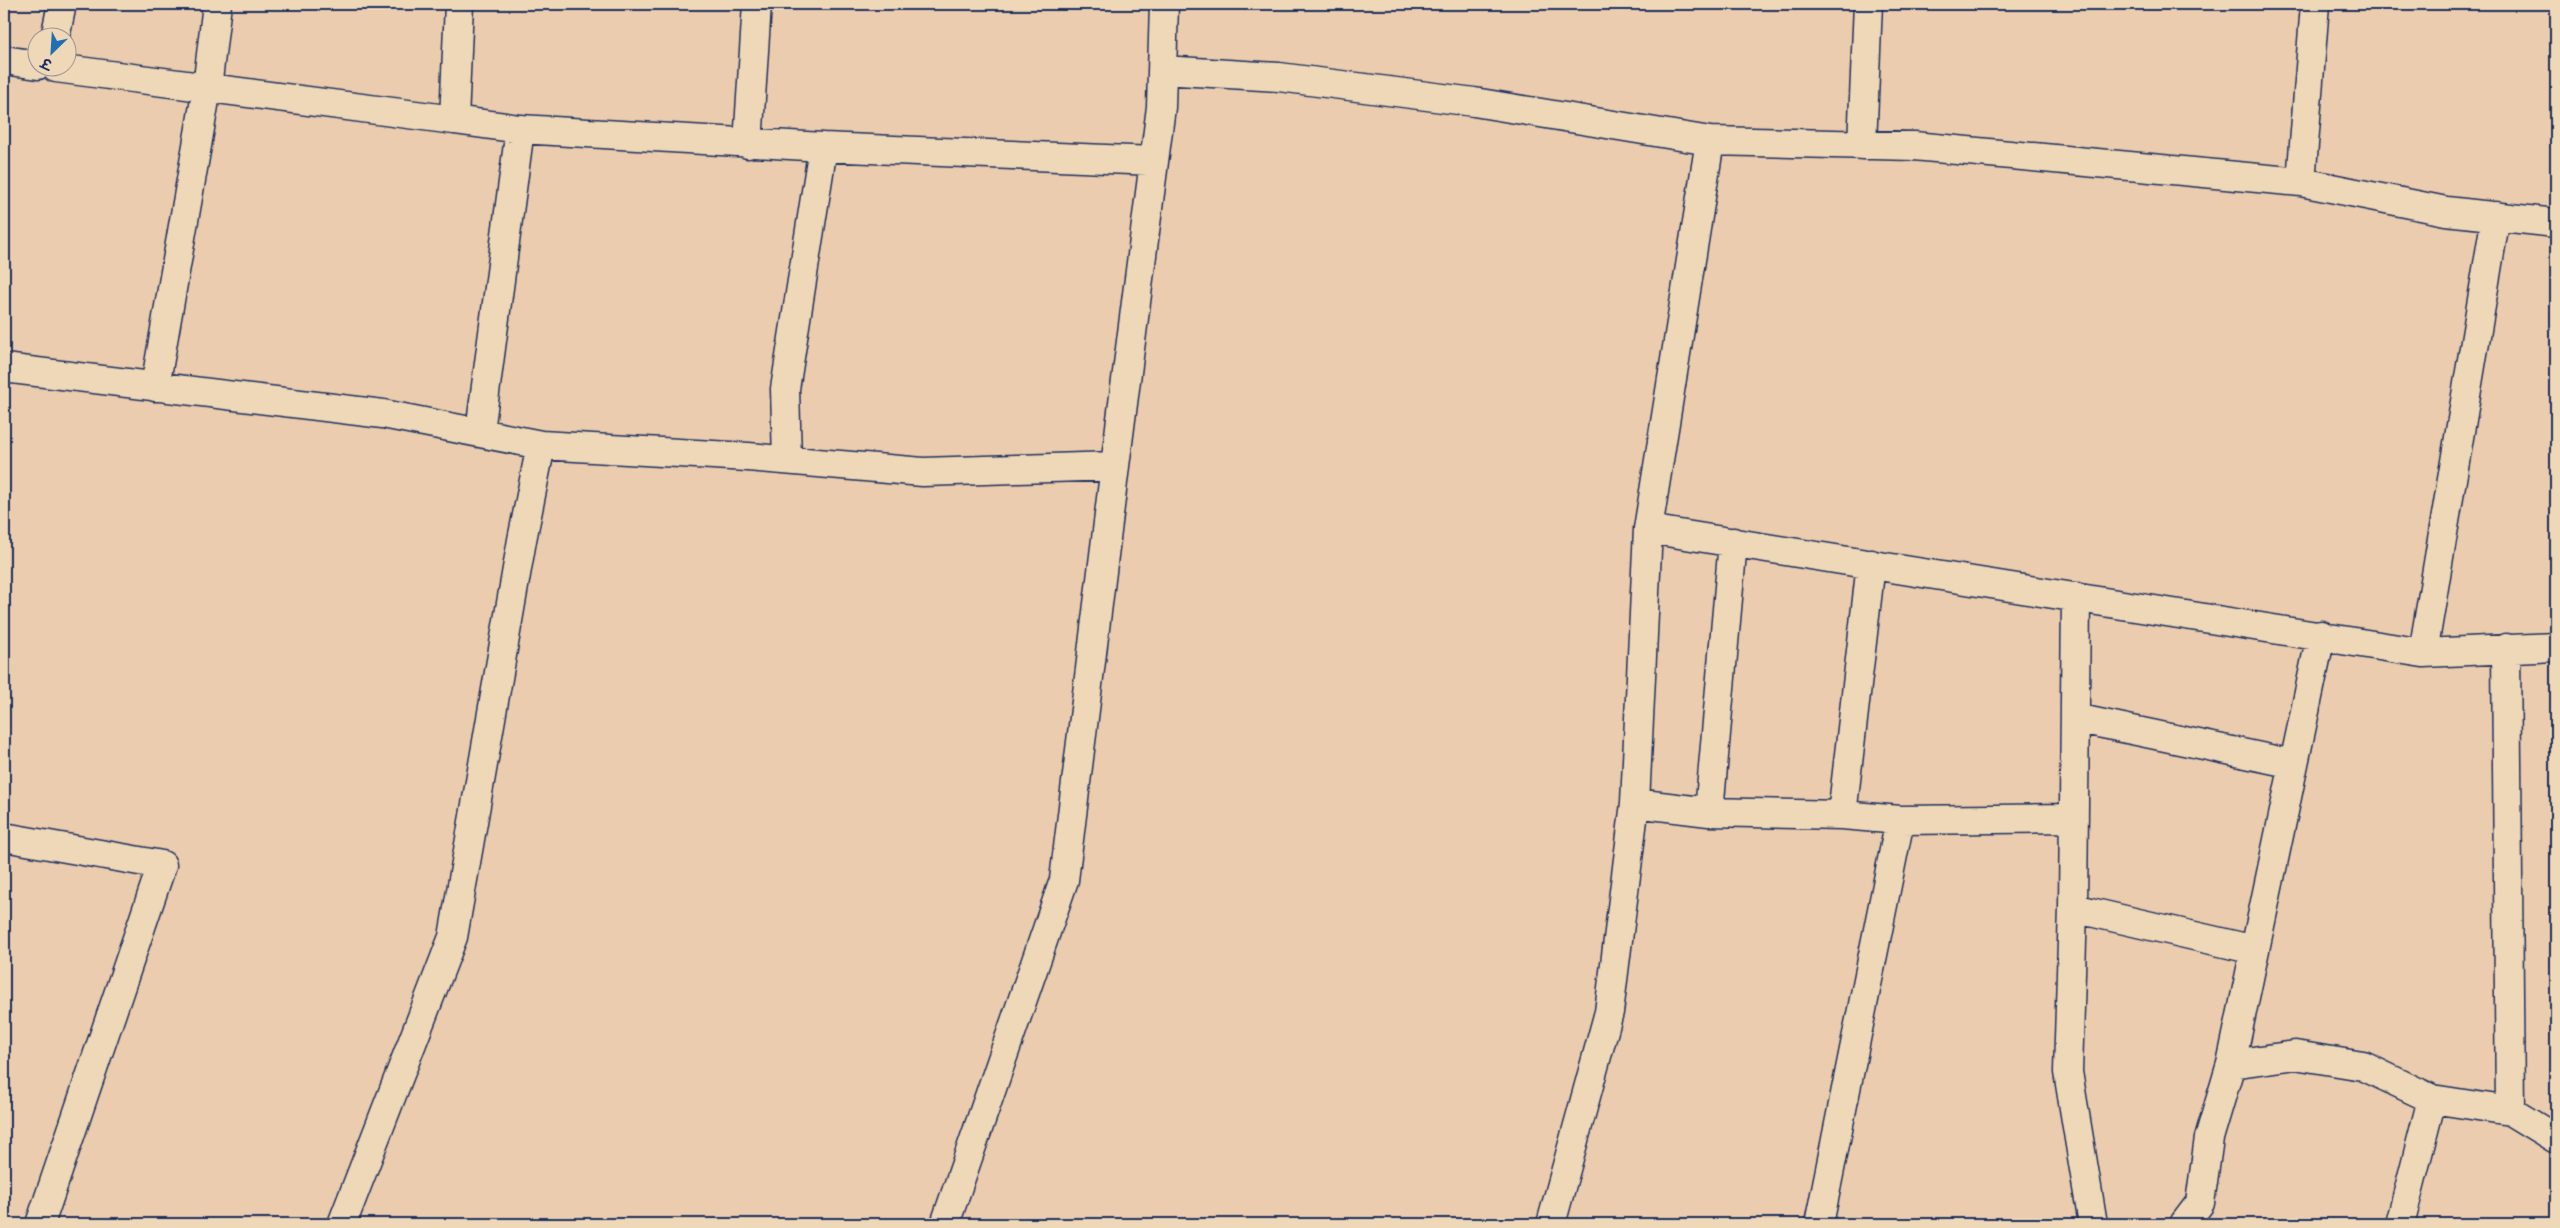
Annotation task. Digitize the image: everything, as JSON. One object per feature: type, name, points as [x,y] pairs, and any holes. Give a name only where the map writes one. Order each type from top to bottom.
[{"type":"street","points":[[57,28],[62,4]]},
{"type":"street","points":[[155,388],[207,88],[217,4]]},
{"type":"street","points":[[454,120],[460,4]]},
{"type":"street","points":[[748,144],[757,4]]},
{"type":"street","points":[[945,1224],[1064,880],[1161,107],[1164,4]]},
{"type":"street","points":[[1862,145],[1868,4]]},
{"type":"street","points":[[2301,182],[2315,4]]},
{"type":"street","points":[[4,60],[28,64]]},
{"type":"street","points":[[1162,70],[1279,77],[1435,97],[1710,142],[1914,146],[2301,182],[2446,211],[2556,223]]},
{"type":"street","points":[[78,71],[520,128],[748,144],[1154,161]]},
{"type":"street","points":[[480,432],[520,128]]},
{"type":"street","points":[[1551,1224],[1609,1012],[1635,803],[1648,529],[1710,142]]},
{"type":"street","points":[[787,460],[785,389],[823,147]]},
{"type":"street","points":[[2423,653],[2496,216]]},
{"type":"street","points":[[4,368],[155,388],[383,414],[541,445],[787,460],[922,472],[1115,466]]},
{"type":"street","points":[[342,1224],[453,937],[520,550],[541,445]]},
{"type":"street","points":[[1648,529],[2321,635],[2423,653],[2556,647]]},
{"type":"street","points":[[1709,812],[1733,542]]},
{"type":"street","points":[[1842,815],[1871,564]]},
{"type":"street","points":[[2076,597],[2073,908],[2068,1072],[2093,1224]]},
{"type":"street","points":[[2184,1224],[2200,1203],[2209,1138],[2231,1064],[2321,635]]},
{"type":"street","points":[[2506,648],[2510,1112]]},
{"type":"street","points":[[2075,718],[2294,764]]},
{"type":"street","points":[[1635,803],[1709,812],[1842,815],[1900,820],[2074,818]]},
{"type":"street","points":[[1819,1224],[1900,820]]},
{"type":"street","points":[[4,836],[162,865],[40,1224]]},
{"type":"street","points":[[2073,908],[2255,950]]},
{"type":"street","points":[[2231,1064],[2295,1055],[2363,1066],[2432,1099],[2510,1112],[2556,1139]]},
{"type":"street","points":[[2400,1224],[2432,1099]]}]
